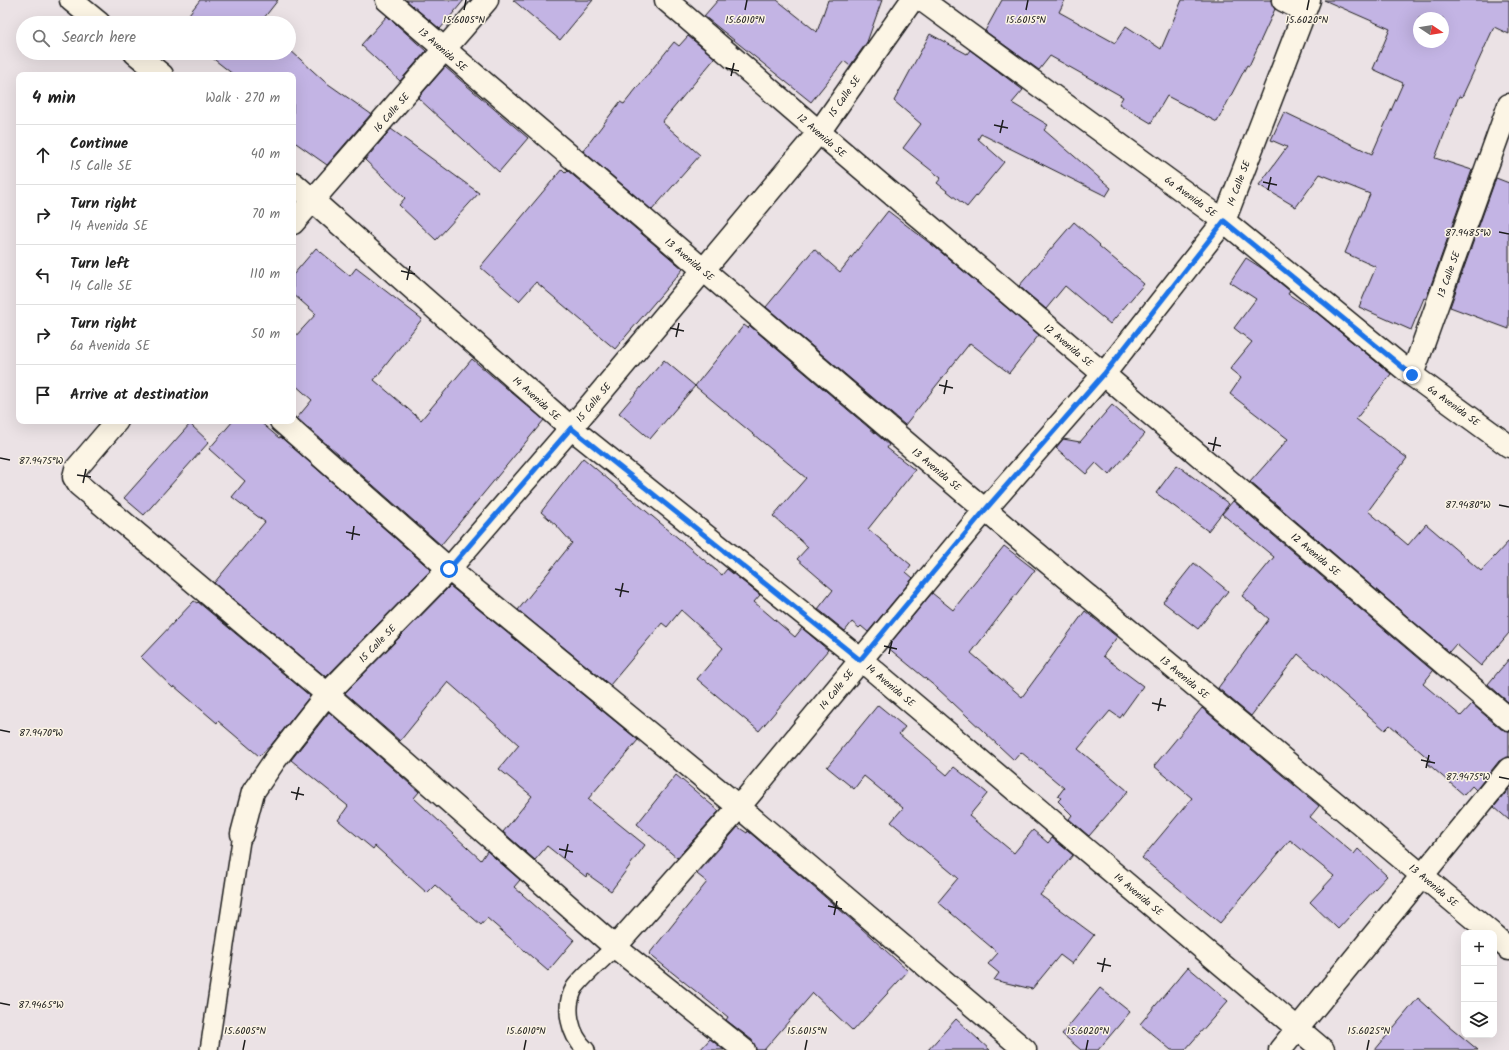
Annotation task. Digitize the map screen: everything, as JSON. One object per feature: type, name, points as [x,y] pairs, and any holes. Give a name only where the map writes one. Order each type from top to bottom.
[{"type":"street","points":[[71,0],[90,16]]},
{"type":"street","name":"13 Avenida SE","points":[[387,0],[444,51],[703,269],[985,510],[1487,930]]},
{"type":"street","name":"16 Calle SE","points":[[296,220],[487,0]]},
{"type":"street","name":"12 Avenida SE","points":[[666,0],[1509,719]]},
{"type":"street","name":"15 Calle SE","points":[[242,834],[253,792],[275,760],[327,694],[449,569],[571,428],[819,132],[912,0]]},
{"type":"street","name":"6a Avenida SE","points":[[922,0],[1224,221],[1412,375],[1509,446]]},
{"type":"street","points":[[1283,0],[1306,6]]},
{"type":"street","name":"14 Calle SE","points":[[615,947],[739,807],[985,510],[1104,374],[1224,221],[1306,6]]},
{"type":"street","points":[[144,60],[158,72]]},
{"type":"street","name":"13 Calle SE","points":[[1412,375],[1509,105]]},
{"type":"street","name":"14 Avenida SE","points":[[296,185],[571,428],[860,660],[1323,1050]]},
{"type":"street","points":[[114,424],[76,469],[74,477],[78,485],[327,694],[615,947],[744,1050]]},
{"type":"street","points":[[283,424],[449,569],[739,807],[1025,1050]]},
{"type":"street","points":[[1280,1050],[1509,769]]},
{"type":"street","points":[[1497,939],[1509,949]]},
{"type":"lane","points":[[210,1050],[242,834]]},
{"type":"lane","points":[[586,1050],[572,1030],[568,1010],[575,988],[615,947]]},
{"type":"building","points":[[200,0],[278,0],[265,16],[187,16]]},
{"type":"building","points":[[406,0],[464,0],[440,29]]},
{"type":"building","points":[[513,0],[593,0],[560,40]]},
{"type":"building","points":[[718,0],[777,0],[817,32],[828,0],[882,0],[867,42],[850,66],[844,61],[811,102],[704,16]]},
{"type":"building","points":[[1002,0],[1065,0],[1059,12],[1115,43],[1126,26],[1161,49],[1182,0],[1271,0],[1275,9],[1249,66],[1247,65],[1217,122],[1167,96],[1151,123],[1119,104],[1123,97],[1050,56],[1039,70],[985,31]]},
{"type":"building","points":[[1324,0],[1509,0],[1509,34],[1494,27],[1462,97],[1459,96],[1435,158],[1472,170],[1426,299],[1424,298],[1411,330],[1359,307],[1376,267],[1345,253],[1370,194],[1320,174],[1296,207],[1259,185],[1287,147],[1271,140],[1284,112],[1372,154],[1403,83],[1373,69],[1390,29]]},
{"type":"building","points":[[387,16],[426,51],[400,81],[361,45]]},
{"type":"building","points":[[930,34],[967,54],[970,50],[1023,90],[1012,103],[1048,125],[1044,130],[1111,188],[1106,196],[981,134],[978,139],[1004,162],[967,207],[937,183],[941,178],[903,148],[921,124],[894,101]]},
{"type":"building","points":[[688,36],[715,58],[662,122],[700,155],[652,210],[583,151],[620,102],[624,104],[674,42],[679,46]]},
{"type":"building","points":[[296,55],[324,81],[371,114],[327,165],[296,143],[296,72],[230,72],[215,60],[296,60]]},
{"type":"building","points":[[445,67],[528,138],[499,172],[418,98]]},
{"type":"building","points":[[391,129],[479,193],[436,240],[399,205],[405,198],[365,160]]},
{"type":"building","points":[[562,169],[566,173],[568,171],[683,269],[615,349],[536,282],[519,301],[480,267]]},
{"type":"building","points":[[1496,178],[1509,183],[1509,329],[1450,307]]},
{"type":"building","points":[[888,211],[936,248],[1039,335],[1009,373],[970,343],[905,425],[766,307],[814,249],[840,272]]},
{"type":"building","points":[[1074,222],[1100,245],[1099,246],[1144,284],[1110,324],[1065,286],[1046,309],[1019,286]]},
{"type":"building","points":[[316,248],[350,276],[356,268],[422,319],[374,380],[421,420],[472,359],[544,420],[441,545],[297,418],[312,400],[296,386],[296,336],[316,314],[296,297],[296,271]]},
{"type":"building","points":[[1246,258],[1263,269],[1290,291],[1288,294],[1317,313],[1391,374],[1356,419],[1407,458],[1368,511],[1408,545],[1426,524],[1481,571],[1509,541],[1509,633],[1481,666],[1456,644],[1449,652],[1250,482],[1288,439],[1230,394],[1241,378],[1230,369],[1252,342],[1234,328],[1256,299],[1230,282]]},
{"type":"building","points":[[744,325],[748,328],[750,326],[889,445],[887,448],[915,470],[868,529],[911,565],[906,572],[913,578],[868,632],[861,626],[859,628],[852,622],[845,631],[818,609],[833,590],[797,559],[808,547],[773,516],[806,478],[695,386]]},
{"type":"building","points":[[664,360],[695,386],[650,439],[619,413]]},
{"type":"building","points":[[1112,405],[1145,434],[1109,475],[1096,463],[1086,474],[1056,448],[1063,439],[1080,442]]},
{"type":"building","points":[[190,424],[209,442],[144,515],[124,498]]},
{"type":"building","points":[[230,424],[263,424],[279,438],[281,437],[431,570],[326,677],[214,583],[265,522],[232,497],[245,481],[209,449]]},
{"type":"building","points":[[583,458],[722,575],[727,569],[760,595],[754,602],[795,637],[802,628],[828,650],[759,731],[697,679],[723,648],[681,610],[667,627],[662,623],[610,685],[518,610],[572,543],[556,525],[541,512]]},
{"type":"building","points":[[1177,465],[1229,504],[1208,531],[1156,493]]},
{"type":"building","points":[[1233,501],[1433,671],[1423,684],[1461,716],[1472,704],[1501,729],[1509,731],[1509,757],[1499,761],[1476,790],[1472,786],[1464,795],[1427,763],[1430,760],[1390,725],[1385,730],[1298,654],[1251,716],[1218,688],[1269,619],[1242,596],[1274,557],[1222,514]]},
{"type":"building","points":[[1004,546],[1035,570],[971,653],[1022,697],[1085,611],[1117,637],[1103,656],[1143,686],[1120,718],[1110,711],[1078,749],[1128,791],[1089,836],[1069,819],[1072,815],[1058,801],[1061,798],[1058,796],[1064,788],[1021,752],[1014,760],[937,688],[887,647],[932,593],[953,610]]},
{"type":"building","points":[[1194,563],[1228,591],[1198,629],[1163,602]]},
{"type":"building","points":[[450,586],[638,740],[588,799],[645,845],[611,891],[587,874],[586,877],[547,846],[535,860],[503,832],[532,796],[499,769],[519,745],[448,682],[400,741],[345,693]]},
{"type":"building","points":[[194,601],[197,603],[198,602],[310,696],[272,744],[259,756],[218,721],[217,723],[174,686],[173,688],[141,657]]},
{"type":"building","points":[[1509,659],[1509,703],[1488,684]]},
{"type":"building","points":[[878,705],[905,727],[899,734],[947,775],[954,767],[986,792],[987,794],[969,816],[1014,853],[1033,830],[1048,843],[1052,838],[1073,855],[1040,895],[1094,935],[1072,964],[1060,955],[1032,989],[994,980],[999,973],[988,964],[998,953],[938,902],[958,878],[891,822],[903,808],[864,776],[854,789],[827,767]]},
{"type":"building","points":[[1202,708],[1319,806],[1310,817],[1354,854],[1358,849],[1387,876],[1338,929],[1310,902],[1334,876],[1290,840],[1220,923],[1142,858],[1192,798],[1154,766]]},
{"type":"building","points":[[329,712],[419,792],[414,798],[481,860],[487,851],[520,880],[514,887],[574,940],[548,971],[487,918],[481,925],[435,885],[427,893],[375,846],[373,849],[338,820],[348,806],[291,760]]},
{"type":"building","points":[[676,775],[719,811],[677,858],[637,824]]},
{"type":"building","points":[[1509,789],[1509,820],[1494,807]]},
{"type":"building","points":[[738,827],[747,833],[748,831],[860,927],[908,971],[853,1031],[813,993],[764,1050],[756,1050],[752,1040],[726,1020],[728,1017],[649,954],[707,882],[697,874]]},
{"type":"building","points":[[1188,967],[1228,1001],[1185,1050],[1171,1050],[1140,1024]]},
{"type":"building","points":[[1100,988],[1130,1012],[1098,1050],[1081,1050],[1062,1034]]},
{"type":"building","points":[[1418,998],[1461,1036],[1461,1038],[1464,1038],[1478,1050],[1375,1050]]},
{"type":"building","points":[[956,1019],[990,1050],[928,1050]]},
{"type":"building","points":[[710,1039],[724,1050],[700,1050]]},
{"type":"route","points":[[449,569],[571,428],[860,660],[985,510],[1104,374],[1224,221],[1412,375]]}]
